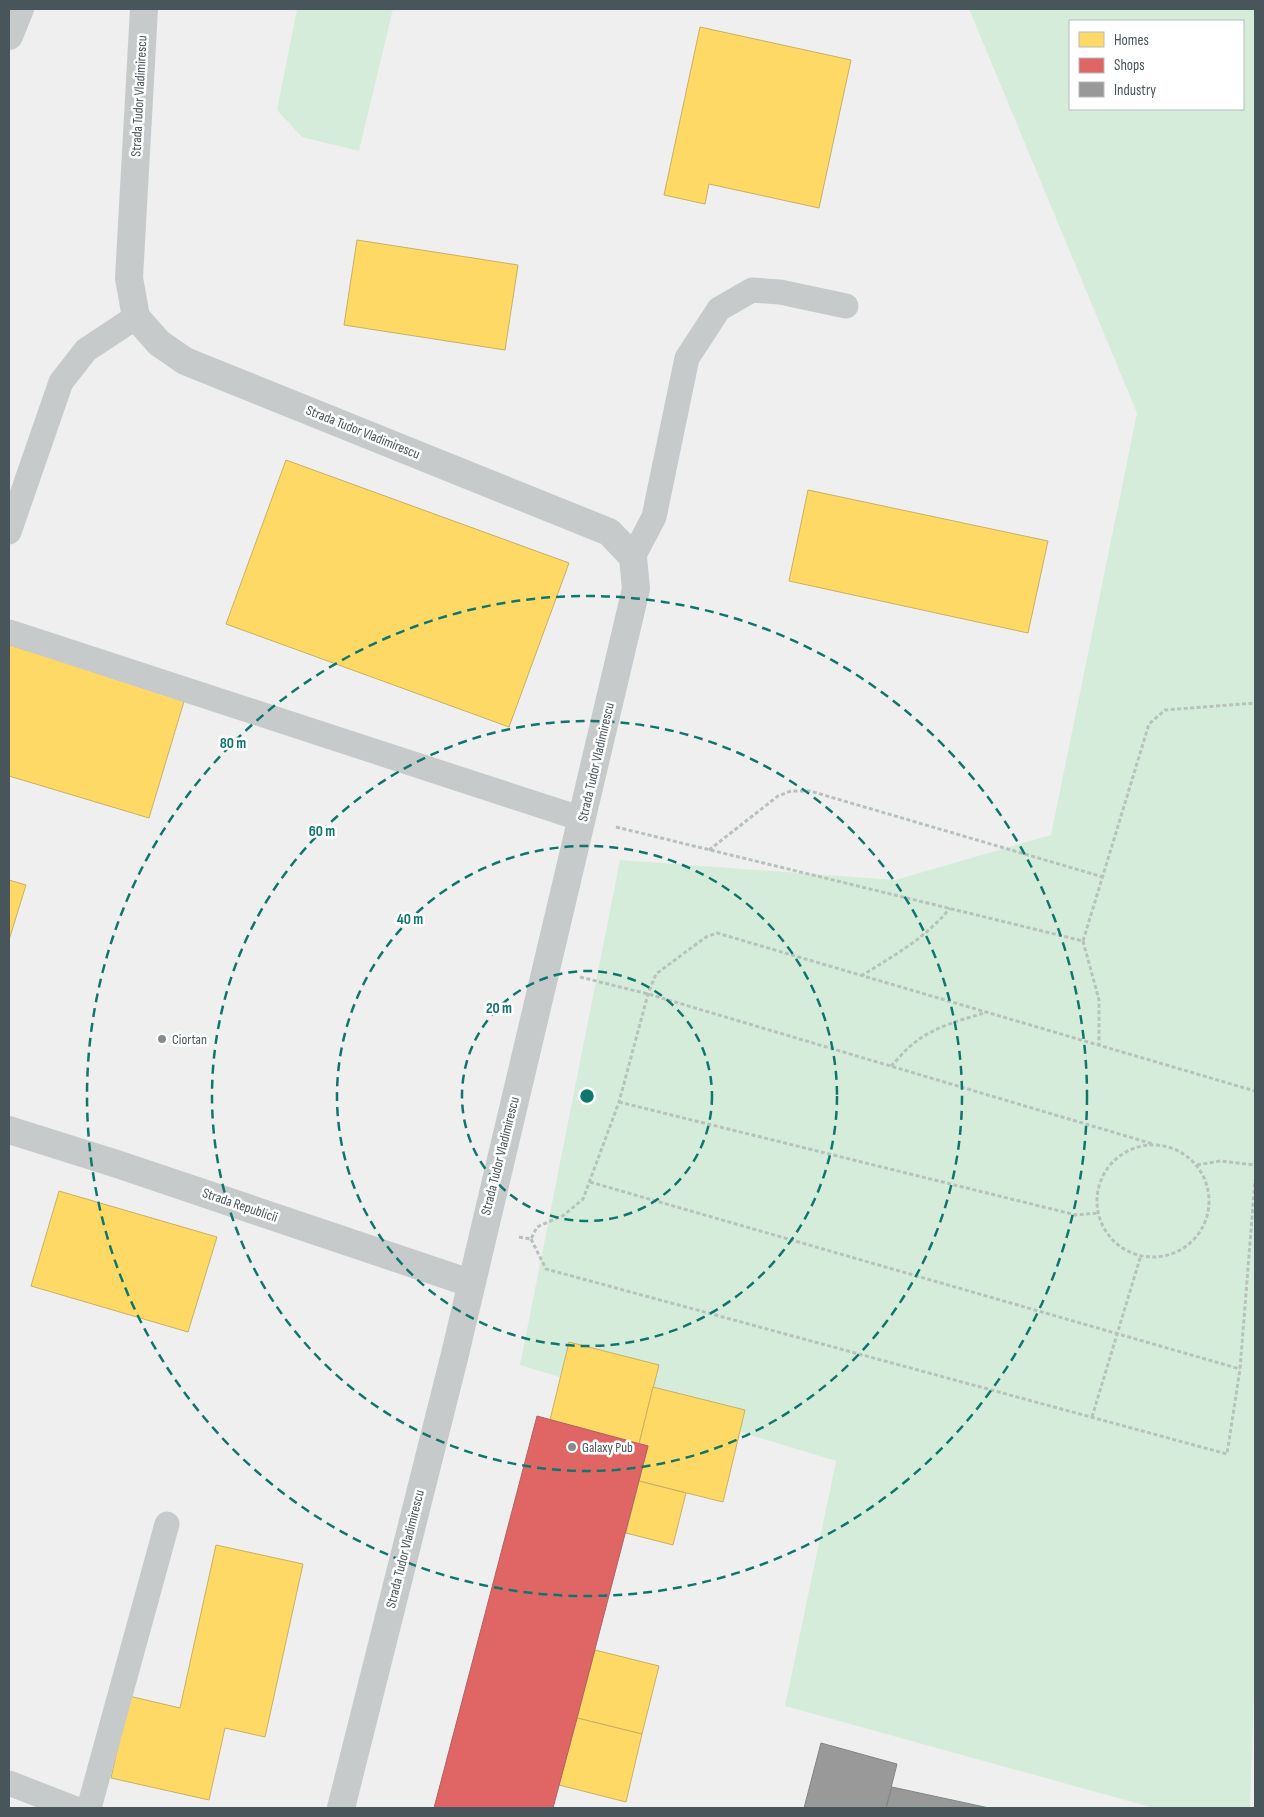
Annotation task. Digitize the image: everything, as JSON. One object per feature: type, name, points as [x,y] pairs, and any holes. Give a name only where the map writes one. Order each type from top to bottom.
[{"type":"street","points":[[9,36],[20,9]]},
{"type":"street","name":"Strada Tudor Vladimirescu","points":[[144,9],[129,278],[136,317],[158,343],[184,361],[609,532],[632,556],[636,589],[482,1230],[455,1354],[341,1808]]},
{"type":"street","name":"Strada Republicii","points":[[9,1130],[117,1164],[470,1283]]},
{"type":"lane","points":[[632,556],[654,517],[687,358],[719,309],[752,290],[780,292],[846,306]]},
{"type":"lane","points":[[9,532],[61,382],[86,350],[136,317]]},
{"type":"lane","points":[[9,632],[582,819]]},
{"type":"lane","points":[[89,1808],[167,1524]]},
{"type":"lane","points":[[9,1783],[73,1808]]},
{"type":"path","points":[[1100,1046],[1099,1000],[1083,941],[1149,724],[1165,710],[1255,703]]},
{"type":"path","points":[[709,850],[778,796],[792,791],[810,791],[1103,877]]},
{"type":"path","points":[[582,819],[1083,941]]},
{"type":"path","points":[[861,976],[938,924],[950,908]]},
{"type":"path","points":[[531,1239],[537,1227],[564,1215],[583,1200],[619,1102],[648,994],[656,974],[706,937],[717,933],[1255,1091]]},
{"type":"path","points":[[546,968],[648,994],[1153,1144],[1178,1149],[1197,1165],[1209,1188],[1209,1212],[1198,1236],[1178,1252],[1154,1257],[1129,1252],[1109,1237],[1098,1213],[1098,1188],[1108,1165],[1128,1150],[1153,1144]]},
{"type":"path","points":[[892,1066],[913,1043],[928,1034],[952,1023],[985,1013]]},
{"type":"path","points":[[619,1102],[1076,1215],[1098,1213]]},
{"type":"path","points":[[1197,1165],[1220,1161],[1255,1165]]},
{"type":"path","points":[[531,1239],[546,1269],[1227,1454],[1240,1369],[1255,1180]]},
{"type":"path","points":[[590,1182],[1240,1369]]},
{"type":"path","points":[[482,1230],[531,1239]]},
{"type":"path","points":[[1092,1417],[1141,1255]]},
{"type":"green space","points":[[297,9],[393,9],[359,151],[302,137],[277,110]]},
{"type":"green space","points":[[969,9],[1255,9],[1255,1663],[1250,1808],[1154,1808],[785,1706],[836,1461],[520,1365],[620,860],[895,880],[1051,835],[1137,413]]},
{"type":"building: Homes","points":[[700,27],[851,60],[819,208],[709,184],[705,204],[664,195]]},
{"type":"building: Homes","points":[[357,240],[518,265],[505,350],[344,325]]},
{"type":"building: Homes","points":[[286,460],[569,563],[509,727],[226,624]]},
{"type":"building: Homes","points":[[808,490],[1048,541],[1028,633],[789,581]]},
{"type":"building: Homes","points":[[9,645],[185,698],[149,818],[9,776]]},
{"type":"building: Homes","points":[[9,880],[26,885],[9,940]]},
{"type":"building: Homes","points":[[59,1191],[217,1237],[188,1332],[31,1286]]},
{"type":"building: Homes","points":[[569,1342],[659,1365],[639,1444],[550,1420]]},
{"type":"building: Homes","points":[[653,1387],[745,1410],[723,1502],[639,1481],[648,1446],[639,1444]]},
{"type":"building: Homes","points":[[639,1481],[686,1493],[673,1545],[626,1533]]},
{"type":"building: Homes","points":[[216,1545],[303,1564],[265,1737],[225,1728],[209,1800],[111,1778],[129,1696],[180,1708]]},
{"type":"building: Homes","points":[[595,1650],[659,1666],[642,1734],[577,1718]]},
{"type":"building: Homes","points":[[577,1718],[642,1734],[626,1802],[559,1785]]},
{"type":"building: Shops","points":[[537,1416],[648,1446],[577,1718],[553,1808],[434,1808]]},
{"type":"building: Industry","points":[[821,1743],[897,1764],[886,1808],[804,1808]]},
{"type":"building: Industry","points":[[892,1787],[989,1808],[886,1808]]},
{"type":"place","name":"Ciortan","points":[[162,1039]]},
{"type":"place","name":"Galaxy Pub","points":[[572,1447]]}]
